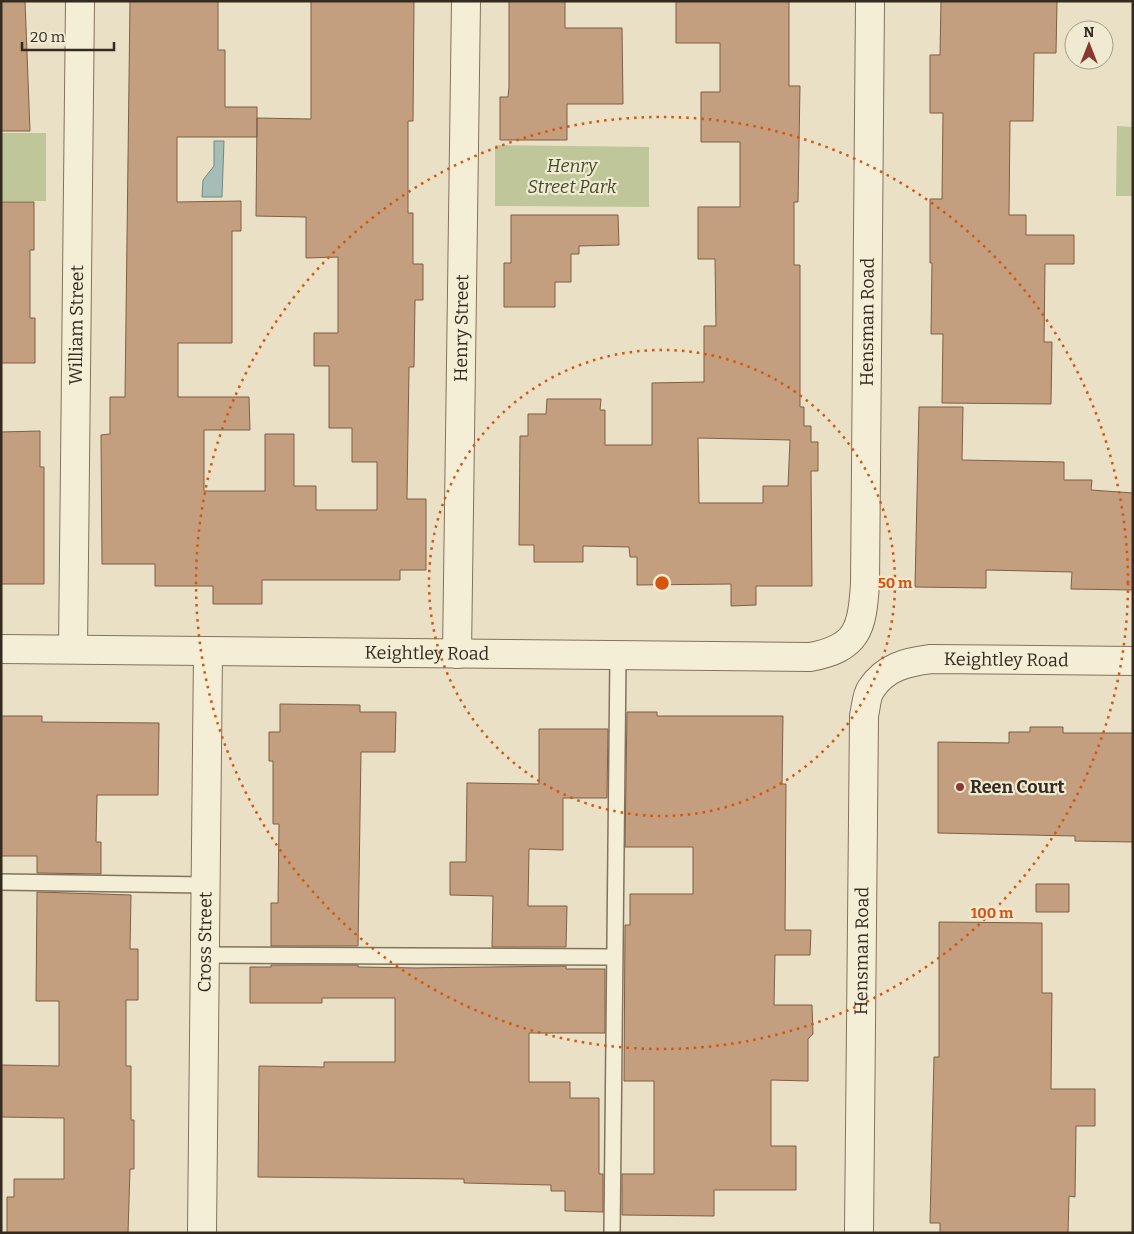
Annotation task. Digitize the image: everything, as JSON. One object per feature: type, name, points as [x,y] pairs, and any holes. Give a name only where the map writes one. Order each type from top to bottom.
[{"type":"street","name":"William Street","points":[[73,649],[80,1]]},
{"type":"street","name":"Henry Street","points":[[457,654],[466,1]]},
{"type":"street","name":"Hensman Road","points":[[850,640],[863,615],[865,584],[870,1]]},
{"type":"street","name":"Keightley Road","points":[[1,649],[618,657],[810,657],[835,652],[850,640]]},
{"type":"street","name":"Cross Street","points":[[202,1233],[208,652]]},
{"type":"street","name":"Keightley Road","points":[[884,675],[906,662],[931,659],[1133,661]]},
{"type":"street","name":"Hensman Road","points":[[859,1233],[864,716],[869,691],[884,675]]},
{"type":"lane","points":[[612,1233],[618,657]]},
{"type":"lane","points":[[1,882],[206,885]]},
{"type":"lane","points":[[205,956],[615,957]]},
{"type":"green space","points":[[1117,126],[1133,127],[1133,196],[1116,196]]},
{"type":"green space","points":[[1,133],[46,133],[46,201],[1,201]]},
{"type":"green space","name":"Henry Street Park","points":[[495,145],[649,147],[649,207],[495,206]]},
{"type":"water","points":[[214,141],[224,141],[222,197],[202,197],[203,180],[214,166]]},
{"type":"building","points":[[1,1],[25,1],[30,131],[1,131]]},
{"type":"building","points":[[130,1],[218,1],[218,50],[225,50],[225,107],[257,107],[257,118],[311,119],[311,1],[414,1],[413,121],[408,121],[408,213],[413,213],[413,264],[423,264],[423,300],[415,300],[414,367],[409,367],[407,499],[426,499],[426,570],[400,570],[400,580],[262,580],[262,604],[213,604],[213,586],[155,586],[155,564],[102,564],[101,435],[110,434],[110,397],[125,397]],"holes":[[[177,137],[257,137],[256,216],[306,217],[306,258],[338,257],[338,333],[314,333],[314,366],[329,366],[329,428],[352,428],[352,462],[377,462],[377,510],[316,510],[316,486],[294,486],[294,434],[265,434],[265,491],[204,491],[204,430],[250,430],[249,397],[178,397],[178,343],[232,343],[232,231],[241,231],[241,201],[177,202]]]},
{"type":"building","points":[[509,1],[565,1],[565,28],[622,28],[623,104],[567,104],[567,140],[500,140],[500,97],[508,97],[509,87]]},
{"type":"building","points":[[676,1],[789,1],[789,86],[800,86],[798,202],[794,202],[794,265],[800,265],[800,407],[804,407],[804,426],[811,426],[811,442],[818,442],[818,471],[811,471],[812,586],[756,586],[756,605],[731,606],[731,584],[637,585],[637,557],[630,557],[629,547],[583,546],[583,562],[534,562],[534,545],[519,545],[520,436],[528,436],[528,414],[546,414],[547,399],[601,399],[600,410],[605,410],[605,445],[652,445],[652,383],[704,382],[704,326],[716,326],[715,259],[698,259],[698,207],[740,207],[740,142],[701,142],[701,92],[720,92],[720,43],[676,43]],"holes":[[[698,438],[790,440],[788,486],[763,486],[763,503],[699,503]]]},
{"type":"building","points":[[941,1],[1057,1],[1056,53],[1034,53],[1033,121],[1010,121],[1009,215],[1026,215],[1026,235],[1074,235],[1074,264],[1045,264],[1044,342],[1052,342],[1051,404],[942,403],[943,334],[931,334],[932,263],[930,263],[930,199],[942,199],[943,113],[930,113],[930,55],[940,55]]},
{"type":"building","points":[[1,202],[34,202],[34,250],[30,250],[30,318],[35,318],[35,363],[1,363]]},
{"type":"building","points":[[511,215],[618,215],[619,245],[579,246],[579,254],[571,254],[571,282],[555,282],[555,307],[504,307],[504,263],[511,263]]},
{"type":"building","points":[[919,407],[963,407],[962,460],[1064,462],[1064,480],[1092,480],[1091,490],[1133,493],[1133,590],[1071,589],[1072,572],[986,570],[986,588],[915,587]]},
{"type":"building","points":[[40,431],[40,467],[44,467],[44,584],[1,584],[1,432]]},
{"type":"building","points":[[280,704],[360,705],[360,712],[396,712],[395,752],[361,752],[358,946],[271,946],[271,903],[278,903],[279,824],[273,824],[273,761],[269,761],[269,732],[280,732]]},
{"type":"building","points":[[627,712],[657,712],[657,716],[783,716],[782,784],[786,784],[785,930],[811,930],[810,955],[775,955],[774,1005],[812,1005],[813,1034],[808,1039],[808,1081],[771,1080],[771,1146],[796,1146],[796,1190],[714,1190],[714,1216],[622,1215],[622,1174],[654,1174],[654,1081],[624,1081],[625,925],[630,925],[630,894],[693,894],[693,847],[625,847]]},
{"type":"building","points":[[1,716],[42,716],[42,722],[159,723],[158,795],[97,795],[96,842],[101,842],[101,874],[37,873],[37,856],[1,856]]},
{"type":"building","points":[[1030,727],[1063,727],[1063,733],[1133,733],[1133,842],[1075,841],[1075,836],[938,833],[938,742],[1009,743],[1009,732],[1030,732]]},
{"type":"building","points":[[539,729],[608,729],[607,798],[563,798],[563,850],[529,849],[528,906],[567,906],[566,947],[492,947],[493,896],[450,895],[450,862],[466,862],[467,783],[539,784]]},
{"type":"building","points":[[1036,884],[1069,884],[1069,912],[1036,912]]},
{"type":"building","points":[[37,892],[131,895],[130,949],[138,949],[138,1000],[126,1000],[126,1066],[131,1066],[131,1120],[134,1120],[134,1169],[130,1169],[128,1233],[7,1233],[7,1197],[14,1197],[14,1179],[64,1179],[64,1118],[1,1117],[1,1065],[59,1066],[59,1001],[36,1001]]},
{"type":"building","points":[[939,922],[1042,923],[1042,993],[1052,993],[1051,1089],[1095,1089],[1095,1126],[1076,1126],[1075,1197],[1069,1196],[1068,1233],[940,1233],[940,1223],[930,1223],[934,1057],[939,1057]]},
{"type":"building","points":[[271,965],[358,965],[358,967],[416,968],[566,966],[566,969],[605,969],[605,1033],[529,1033],[529,1082],[570,1082],[570,1098],[599,1098],[599,1174],[603,1174],[603,1212],[565,1211],[565,1191],[551,1191],[551,1185],[464,1183],[464,1179],[258,1177],[259,1066],[324,1067],[324,1062],[395,1062],[395,998],[322,998],[322,1003],[250,1003],[250,967],[271,967]]},
{"type":"place","name":"Reen Court","points":[[960,787]]}]
